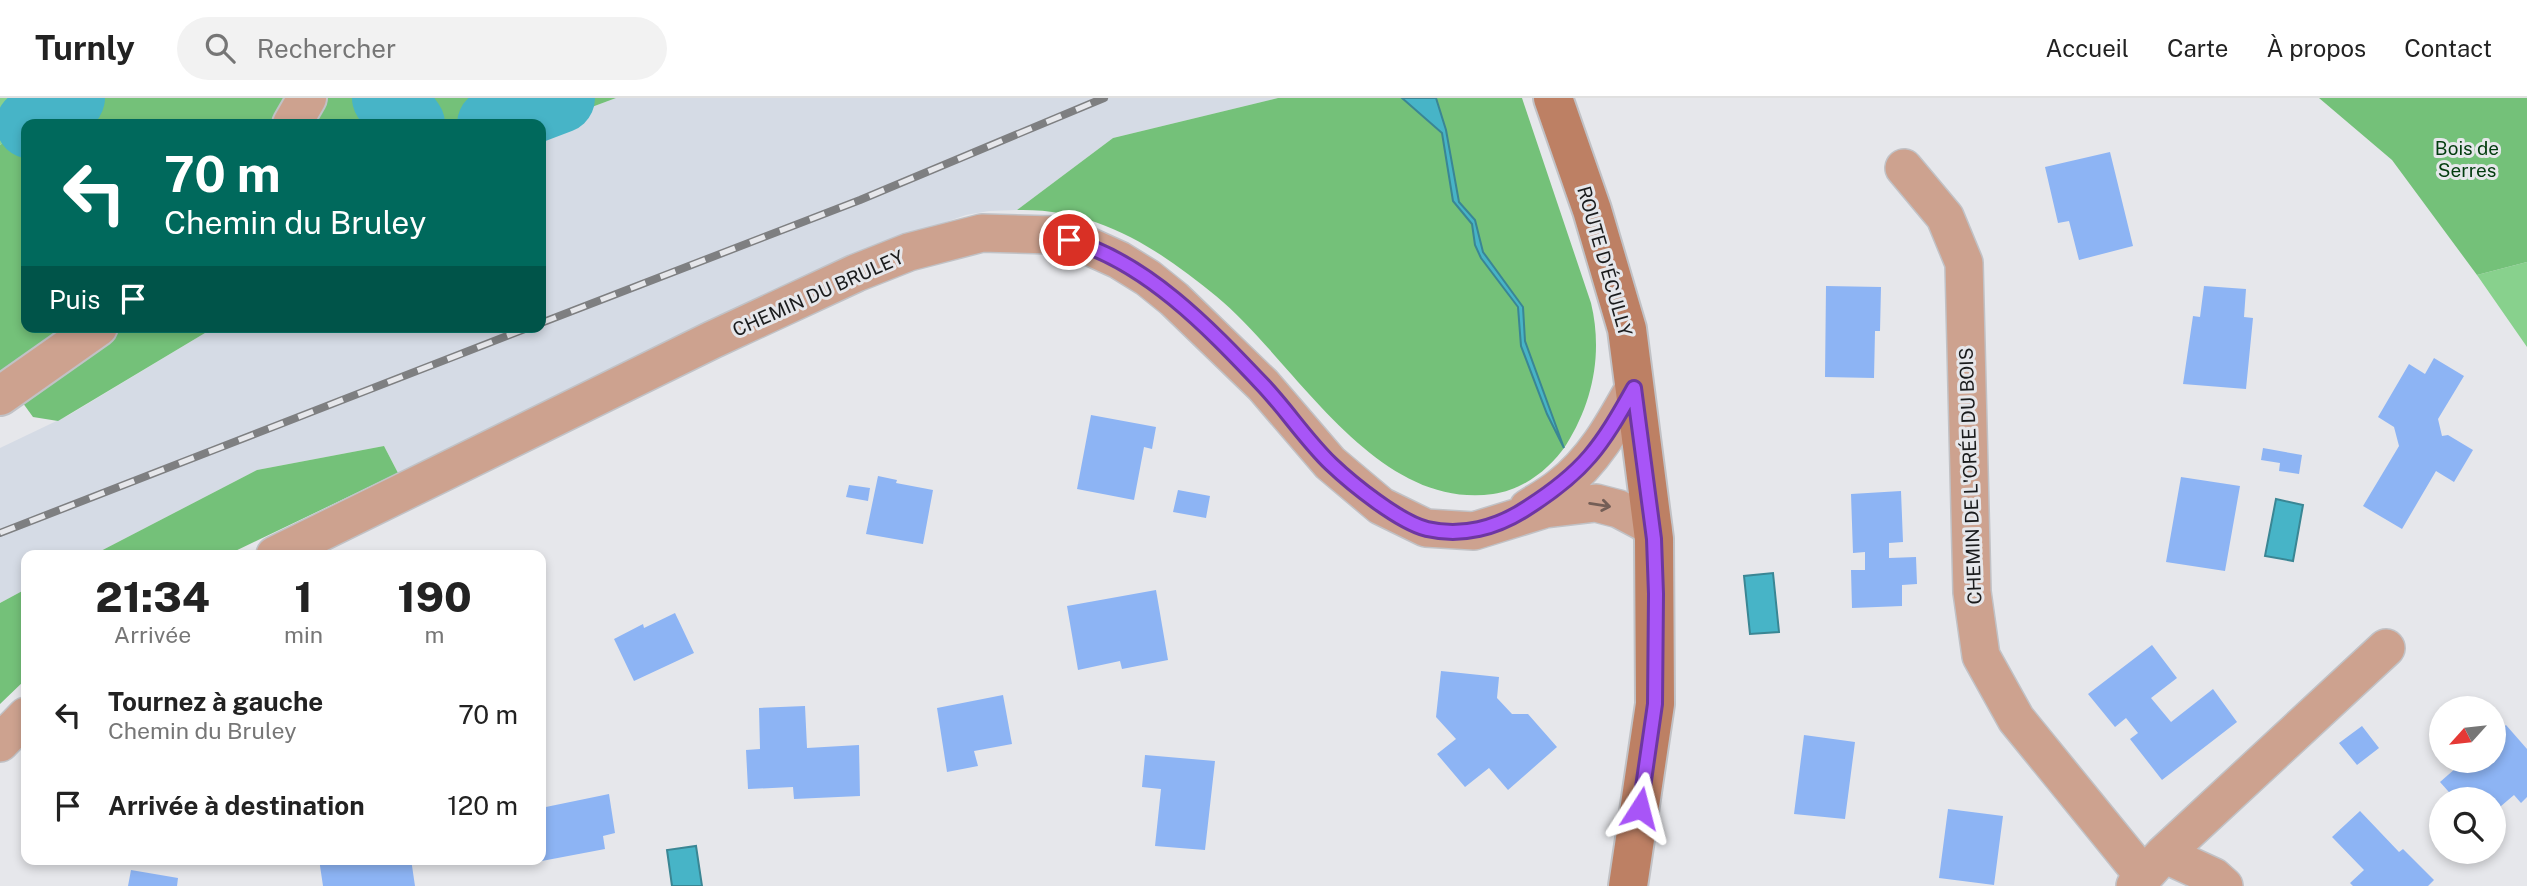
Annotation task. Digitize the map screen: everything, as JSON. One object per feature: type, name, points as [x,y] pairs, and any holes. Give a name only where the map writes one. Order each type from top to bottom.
[{"type":"main road","name":"ROUTE D'ÉCULLY","points":[[1553,98],[1592,210],[1627,329],[1653,527],[1656,594],[1655,704],[1628,886]]},
{"type":"street","points":[[295,119],[307,98]]},
{"type":"street","name":"CHEMIN DE L'ORÉE DU BOIS","points":[[1904,168],[1945,217],[1964,263],[1972,592],[1981,656],[2016,719],[2147,872]]},
{"type":"street","name":"CHEMIN DU BRULEY","points":[[285,550],[712,340],[856,273],[909,252],[982,233],[1053,235],[1086,245],[1119,260],[1148,278],[1174,299],[1263,385],[1330,463],[1381,506],[1426,528],[1475,531],[1545,509],[1596,503],[1619,509],[1653,527]]},
{"type":"street","points":[[0,396],[89,333]]},
{"type":"street","name":"CHEMIN DU BRULEY","points":[[1510,520],[1560,487],[1583,466],[1607,435],[1634,388]]},
{"type":"street","points":[[2147,872],[2386,649]]},
{"type":"street","points":[[0,743],[21,721]]},
{"type":"street","points":[[2147,872],[2214,877],[2224,886]]},
{"type":"shaded area","points":[[616,98],[1278,98],[1113,138],[1017,210],[966,215],[865,250],[775,290],[398,473],[384,446],[257,470],[103,550],[21,550],[21,592],[0,603],[0,448],[69,415],[205,333],[546,333],[546,124]]},
{"type":"green space","points":[[0,98],[70,98],[38,119],[21,119],[21,130],[0,145]]},
{"type":"green space","points":[[70,98],[616,98],[546,124],[546,119],[38,119]]},
{"type":"green space","points":[[1278,98],[1522,98],[1591,303],[1596,340],[1593,377],[1583,412],[1560,454],[1535,477],[1515,488],[1493,494],[1450,493],[1410,479],[1374,456],[1340,426],[1246,324],[1216,296],[1171,262],[1124,234],[1099,223],[1046,211],[1017,210],[1113,138]]},
{"type":"green space","name":"Bois de Serres","points":[[2319,98],[2527,98],[2527,262],[2477,275],[2392,160]]},
{"type":"green space","points":[[21,130],[21,333],[205,333],[58,421],[33,417],[12,388],[0,396],[0,145]]},
{"type":"green space","points":[[2527,262],[2527,347],[2477,275]]},
{"type":"green space","points":[[384,446],[398,473],[237,550],[103,550],[257,470]]},
{"type":"green space","points":[[21,592],[21,684],[0,704],[0,603]]},
{"type":"water","points":[[1402,98],[1436,98],[1446,130],[1459,202],[1475,220],[1483,252],[1523,307],[1525,341],[1564,448],[1547,414],[1521,346],[1518,307],[1481,258],[1475,245],[1472,224],[1453,201],[1442,133]]},
{"type":"water","points":[[2276,499],[2303,505],[2293,561],[2265,556]]},
{"type":"water","points":[[1773,573],[1779,632],[1750,634],[1744,576]]},
{"type":"water","points":[[696,846],[702,886],[672,886],[667,850]]},
{"type":"building","points":[[2110,152],[2133,246],[2079,260],[2069,221],[2058,223],[2045,167]]},
{"type":"building","points":[[1826,286],[1881,287],[1880,331],[1875,331],[1874,378],[1825,377]]},
{"type":"building","points":[[2204,286],[2246,289],[2244,317],[2253,318],[2246,389],[2183,384],[2193,316],[2200,317]]},
{"type":"building","points":[[2434,358],[2464,376],[2438,419],[2442,436],[2448,435],[2473,450],[2454,482],[2436,471],[2402,529],[2363,506],[2399,446],[2394,427],[2378,417],[2409,364],[2425,374]]},
{"type":"building","points":[[1091,415],[1156,427],[1152,449],[1144,447],[1134,500],[1077,489]]},
{"type":"building","points":[[2263,448],[2302,455],[2299,474],[2279,471],[2280,463],[2261,460]]},
{"type":"building","points":[[878,476],[897,480],[896,483],[933,490],[923,544],[866,534]]},
{"type":"building","points":[[2181,477],[2240,486],[2225,571],[2166,562]]},
{"type":"building","points":[[849,485],[870,488],[868,501],[846,497]]},
{"type":"building","points":[[1178,490],[1210,496],[1206,518],[1173,512]]},
{"type":"building","points":[[1901,491],[1903,542],[1889,543],[1889,558],[1916,557],[1917,584],[1902,585],[1902,606],[1852,608],[1851,570],[1865,570],[1865,552],[1853,553],[1851,494]]},
{"type":"building","points":[[1156,590],[1168,660],[1122,669],[1120,661],[1078,670],[1067,606]]},
{"type":"building","points":[[675,613],[694,653],[634,681],[614,639],[643,624],[644,628]]},
{"type":"building","points":[[2152,645],[2177,678],[2151,698],[2171,722],[2213,689],[2237,722],[2162,780],[2130,739],[2138,733],[2126,718],[2115,727],[2088,694]]},
{"type":"building","points":[[1441,671],[1499,677],[1497,698],[1512,714],[1528,714],[1557,747],[1508,790],[1489,768],[1465,787],[1437,754],[1456,739],[1436,717]]},
{"type":"building","points":[[1003,695],[1012,744],[974,751],[978,766],[947,772],[937,708]]},
{"type":"building","points":[[805,706],[807,748],[859,745],[860,796],[794,799],[793,787],[748,789],[746,750],[760,749],[759,708]]},
{"type":"building","points":[[2506,725],[2527,749],[2527,797],[2521,803],[2514,795],[2506,802],[2506,787],[2444,787],[2440,782],[2449,774],[2506,774]]},
{"type":"building","points":[[2362,726],[2379,748],[2357,765],[2339,743]]},
{"type":"building","points":[[1804,735],[1855,742],[1845,819],[1794,814]]},
{"type":"building","points":[[1145,755],[1215,761],[1205,850],[1155,846],[1161,789],[1142,787]]},
{"type":"building","points":[[609,794],[615,833],[603,836],[605,849],[546,860],[546,807]]},
{"type":"building","points":[[1948,809],[2003,816],[1994,885],[1939,878]]},
{"type":"building","points":[[2360,811],[2399,852],[2403,849],[2434,880],[2428,886],[2353,886],[2350,883],[2364,870],[2332,837]]},
{"type":"building","points":[[320,865],[412,865],[415,886],[323,886]]},
{"type":"building","points":[[131,870],[178,878],[177,886],[128,886]]},
{"type":"waterway","points":[[38,119],[70,98]]},
{"type":"waterway","points":[[387,98],[395,103],[406,119]]},
{"type":"waterway","points":[[505,119],[560,98]]},
{"type":"railway","points":[[546,321],[860,200],[1104,98]]},
{"type":"railway","points":[[0,533],[515,333]]},
{"type":"route","points":[[1069,240],[1119,260],[1148,278],[1174,299],[1263,385],[1330,463],[1381,506],[1426,528],[1475,531],[1510,520],[1560,487],[1583,466],[1607,435],[1634,388],[1650,500],[1656,594],[1655,704],[1640,808]]}]
